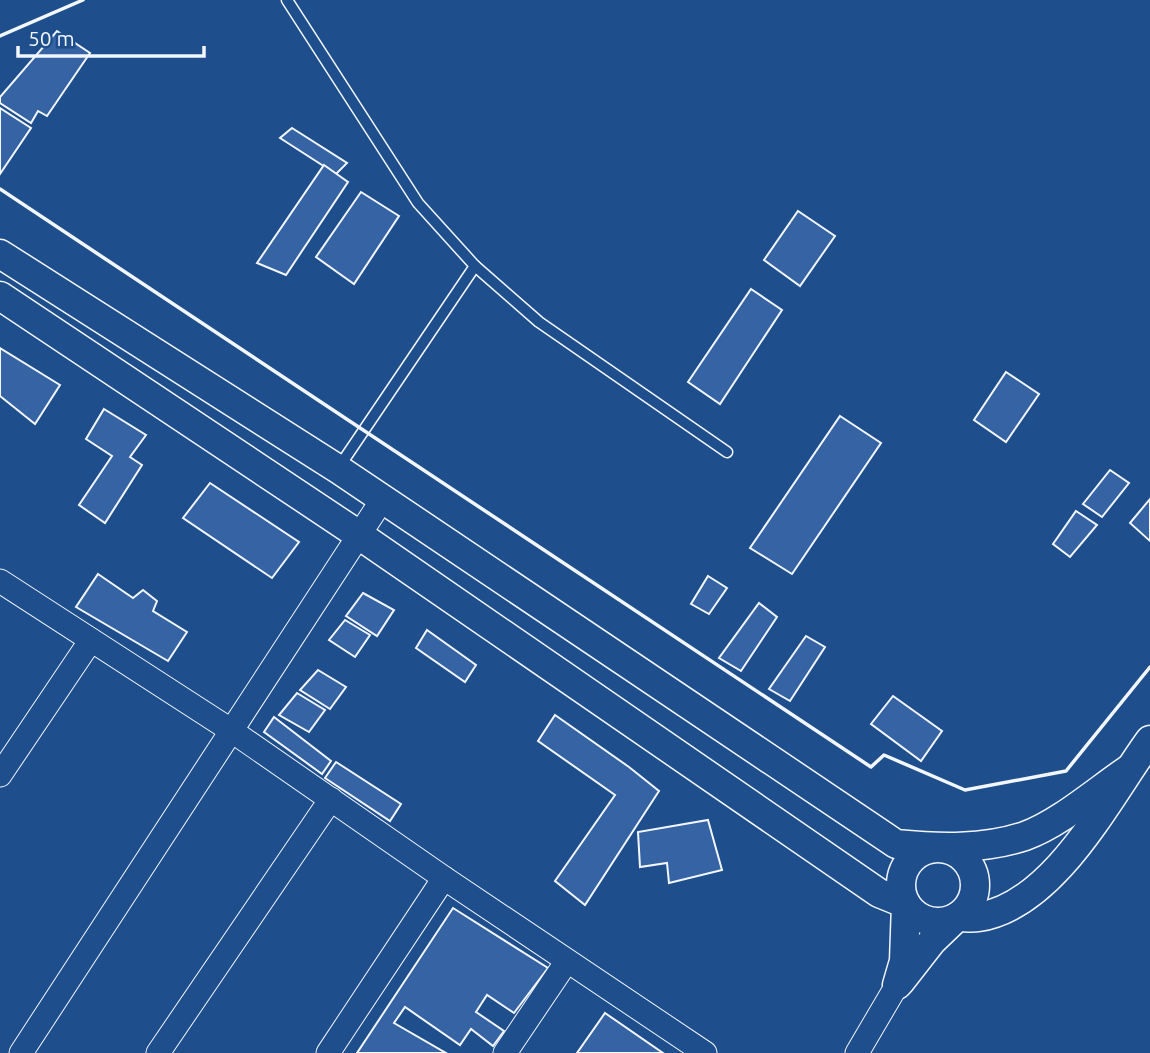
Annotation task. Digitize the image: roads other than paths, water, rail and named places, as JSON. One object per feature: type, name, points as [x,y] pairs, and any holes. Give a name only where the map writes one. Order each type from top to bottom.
[{"type":"street","points":[[0,254],[338,469],[884,838],[896,844],[941,847],[962,856],[970,865],[974,876],[973,899],[967,909],[947,921],[935,922],[923,919],[914,914],[906,904],[879,893],[359,535],[0,296]]},
{"type":"street","points":[[22,1053],[382,500]]},
{"type":"street","points":[[0,581],[232,731],[444,878],[705,1053]]},
{"type":"street","points":[[0,775],[91,640]]},
{"type":"street","points":[[857,1053],[897,985],[932,941],[957,916],[979,917],[1011,906],[1045,880],[1085,836],[1150,740]]},
{"type":"street","points":[[897,985],[904,961],[906,904],[901,882],[903,870],[909,860],[918,852],[929,848],[981,846],[1026,836],[1066,814],[1129,769]]},
{"type":"street","points":[[158,1053],[331,799]]},
{"type":"street","points":[[328,1053],[444,878]]},
{"type":"street","points":[[505,1053],[567,961]]},
{"type":"lane","points":[[287,0],[418,203],[475,266],[539,322],[727,452]]},
{"type":"lane","points":[[338,469],[475,266]]}]
